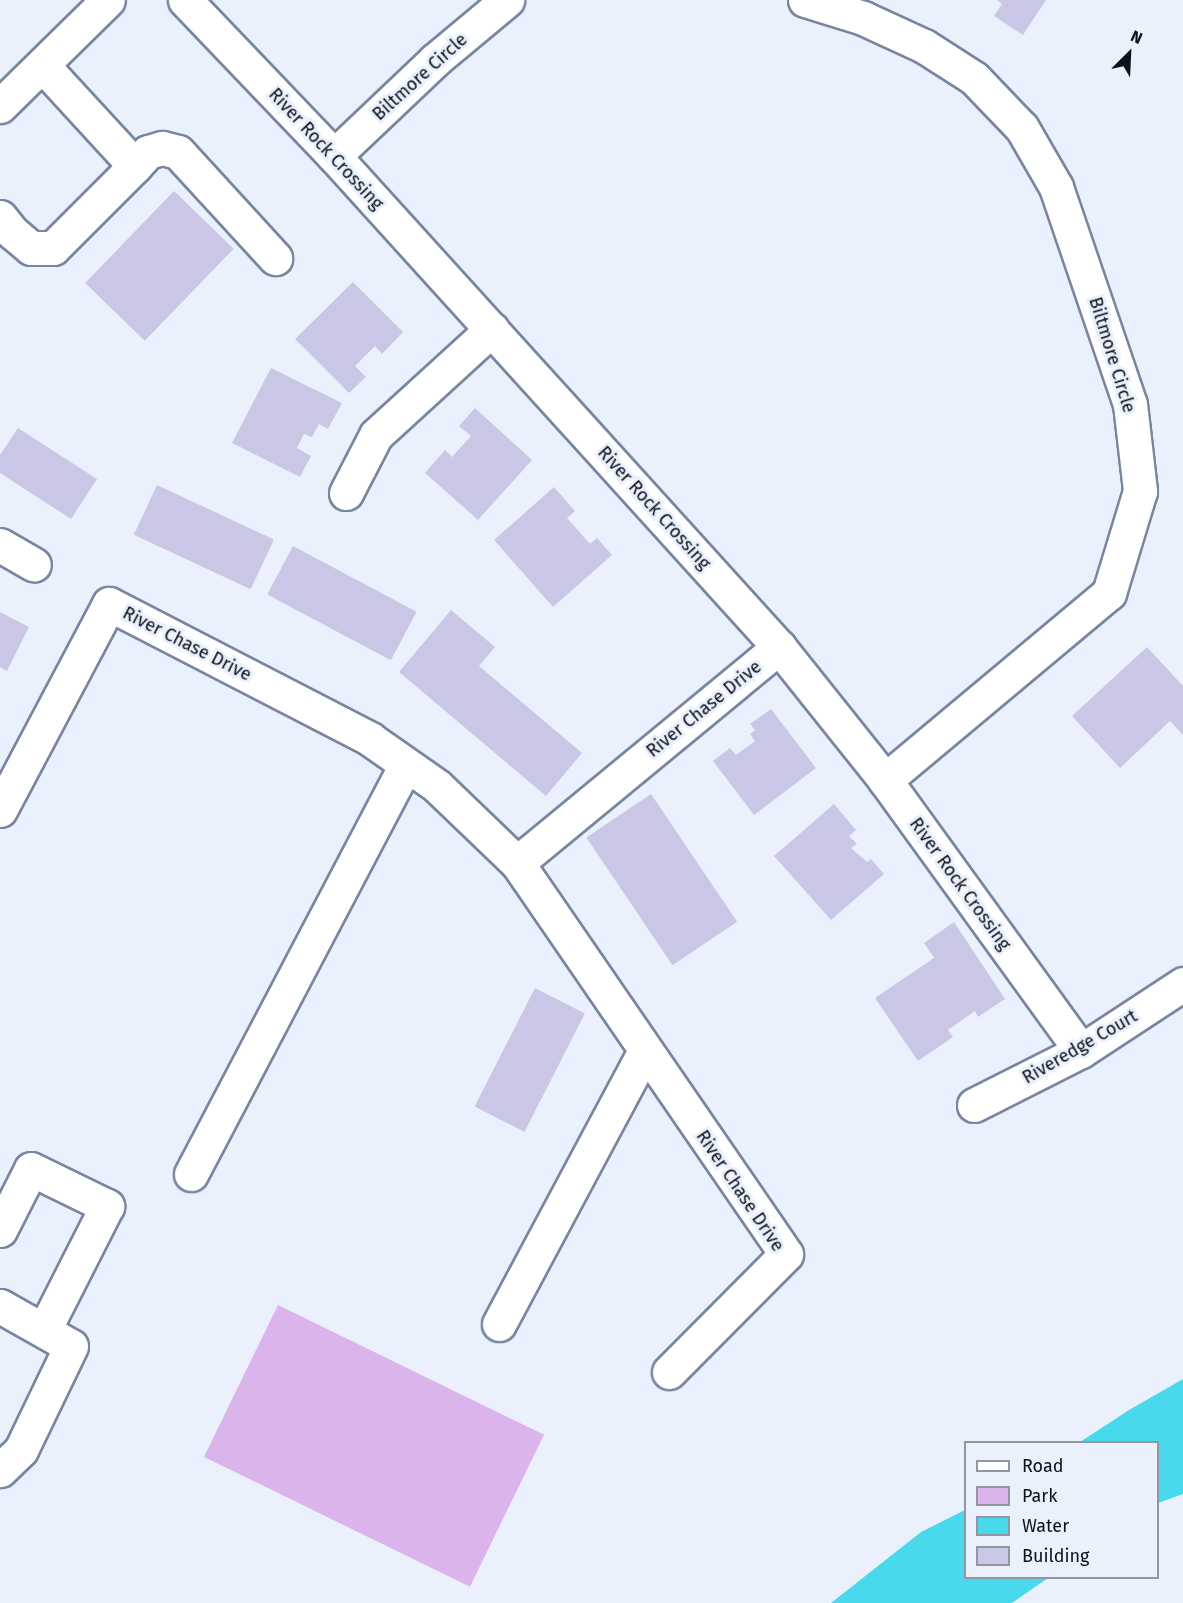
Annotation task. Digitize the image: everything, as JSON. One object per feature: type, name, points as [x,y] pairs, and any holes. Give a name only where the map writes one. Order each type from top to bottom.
[{"type":"street","points":[[0,106],[108,0]]},
{"type":"street","name":"River Rock Crossing","points":[[185,0],[334,156],[779,647],[885,780],[1081,1051]]},
{"type":"street","name":"Biltmore Circle","points":[[334,156],[435,60],[507,0]]},
{"type":"street","name":"Biltmore Circle","points":[[805,0],[863,18],[924,46],[974,78],[1022,128],[1056,187],[1130,404],[1140,490],[1109,593],[885,780]]},
{"type":"street","points":[[42,65],[135,166]]},
{"type":"street","points":[[0,217],[12,232],[31,248],[53,248],[89,215],[148,152],[162,148],[178,152],[274,258]]},
{"type":"street","points":[[346,493],[376,435],[492,330]]},
{"type":"street","points":[[0,545],[34,565]]},
{"type":"street","name":"River Chase Drive","points":[[0,810],[109,604],[370,739],[437,786],[517,863],[786,1254],[669,1372]]},
{"type":"street","name":"River Chase Drive","points":[[517,863],[779,647]]},
{"type":"street","points":[[191,1174],[406,765]]},
{"type":"street","name":"Riveredge Court","points":[[974,1105],[1081,1051],[1183,984]]},
{"type":"street","points":[[499,1324],[645,1050]]},
{"type":"street","points":[[0,1230],[31,1169],[108,1206],[44,1330]]},
{"type":"street","points":[[0,1305],[71,1346],[21,1450],[0,1470]]},
{"type":"green space","points":[[278,1305],[544,1435],[470,1587],[204,1457]]},
{"type":"water","points":[[1183,1379],[1183,1494],[1159,1503],[1159,1441],[1082,1441]]},
{"type":"water","points":[[964,1510],[964,1579],[1047,1579],[1012,1603],[831,1603],[921,1532]]},
{"type":"building","points":[[997,0],[1046,0],[1023,35],[994,16],[1002,4]]},
{"type":"building","points":[[174,191],[234,249],[145,341],[85,283]]},
{"type":"building","points":[[353,282],[403,332],[382,354],[375,346],[355,366],[366,377],[349,393],[295,339]]},
{"type":"building","points":[[271,368],[342,403],[328,429],[319,424],[312,437],[304,434],[297,448],[311,456],[300,477],[232,443]]},
{"type":"building","points":[[475,408],[532,460],[478,520],[425,473],[445,450],[452,457],[471,436],[459,426]]},
{"type":"building","points":[[18,428],[97,479],[71,519],[0,473],[0,455]]},
{"type":"building","points":[[157,485],[274,540],[251,589],[134,535]]},
{"type":"building","points":[[554,487],[575,511],[567,518],[590,544],[597,538],[612,555],[553,607],[494,540]]},
{"type":"building","points":[[293,546],[417,612],[391,660],[267,595]]},
{"type":"building","points":[[451,610],[495,647],[479,666],[582,753],[546,796],[399,672]]},
{"type":"building","points":[[0,612],[29,627],[7,671],[0,667]]},
{"type":"building","points":[[1147,647],[1183,686],[1183,735],[1170,721],[1120,768],[1072,716]]},
{"type":"building","points":[[771,709],[816,768],[754,815],[713,761],[730,748],[736,755],[755,741],[750,734],[755,730],[750,724]]},
{"type":"building","points":[[651,794],[737,922],[672,965],[586,838]]},
{"type":"building","points":[[834,804],[856,830],[849,836],[857,844],[851,848],[867,862],[871,859],[884,874],[831,920],[774,856]]},
{"type":"building","points":[[954,922],[1005,999],[978,1017],[975,1011],[948,1030],[953,1037],[918,1061],[875,998],[934,958],[924,943]]},
{"type":"building","points":[[535,988],[585,1013],[525,1132],[475,1107]]}]
